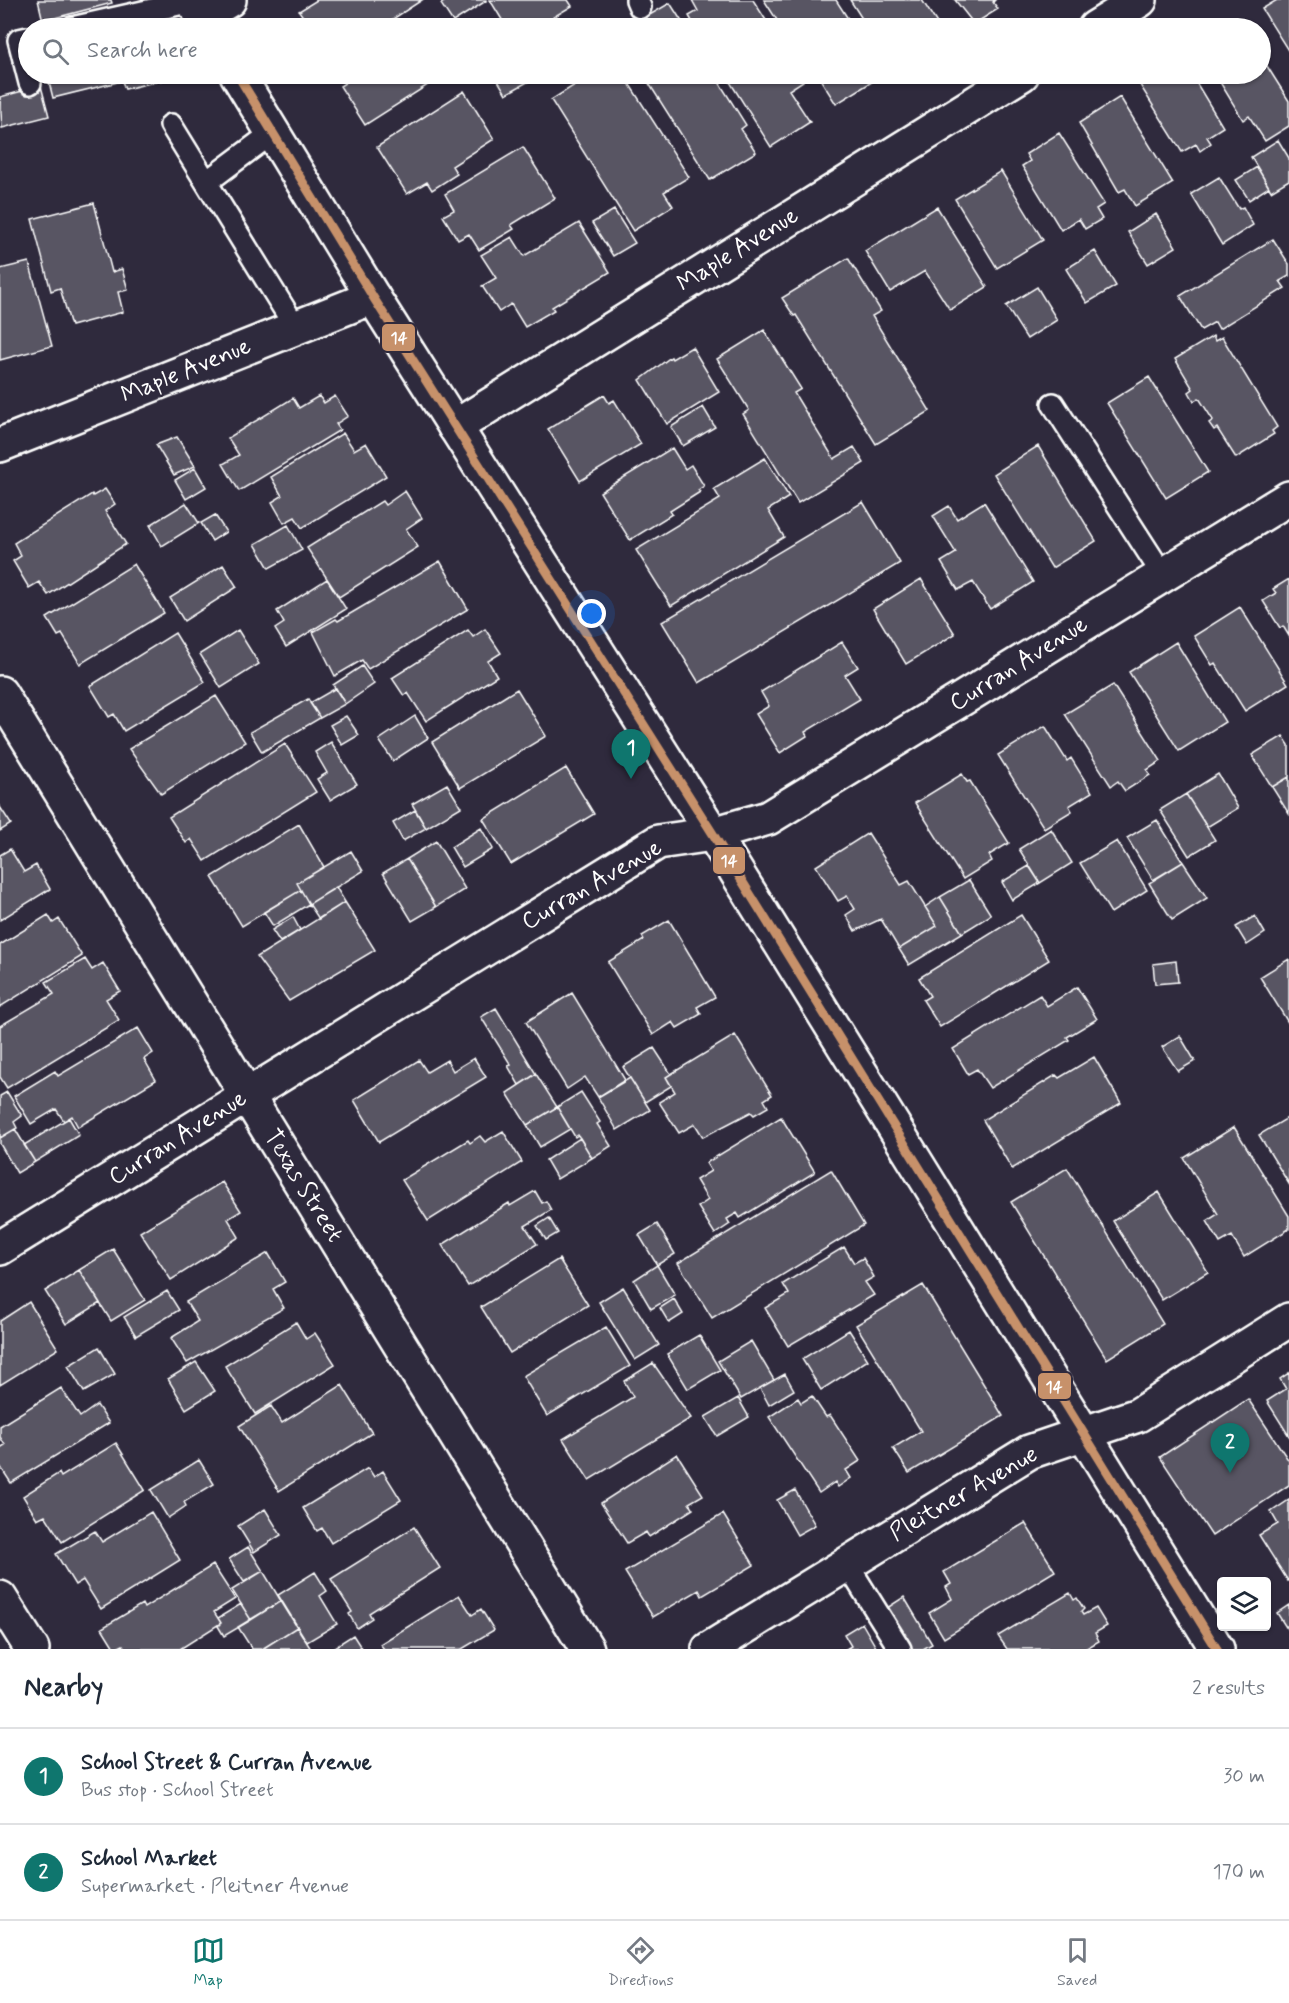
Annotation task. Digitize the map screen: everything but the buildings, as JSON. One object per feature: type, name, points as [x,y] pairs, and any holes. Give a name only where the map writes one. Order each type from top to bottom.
[{"type":"street","points":[[1111,18],[1140,0]]},
{"type":"street","points":[[243,84],[373,297],[714,834],[1217,1649]]},
{"type":"street","name":"Maple Avenue","points":[[455,427],[1006,84]]},
{"type":"street","name":"Maple Avenue","points":[[0,445],[373,297]]},
{"type":"street","name":"Curran Avenue","points":[[0,1248],[658,842],[714,834],[768,818],[1289,498]]},
{"type":"street","name":"Texas Street","points":[[0,693],[586,1649]]},
{"type":"street","name":"Pleitner Avenue","points":[[709,1649],[1029,1452],[1138,1415],[1289,1320]]},
{"type":"street","points":[[0,1598],[32,1649]]},
{"type":"lane","points":[[142,18],[205,9]]},
{"type":"lane","points":[[171,125],[208,181],[296,328]]},
{"type":"lane","points":[[208,181],[272,133]]},
{"type":"lane","points":[[1053,404],[1163,575]]},
{"type":"lane","points":[[847,1564],[900,1649]]},
{"type":"transit line","name":"14","points":[[243,84],[373,297],[713,834],[1217,1649]]},
{"type":"place","name":"School Street & Curran Avenue","points":[[631,779]]},
{"type":"place","name":"School Market","points":[[1230,1473]]}]
